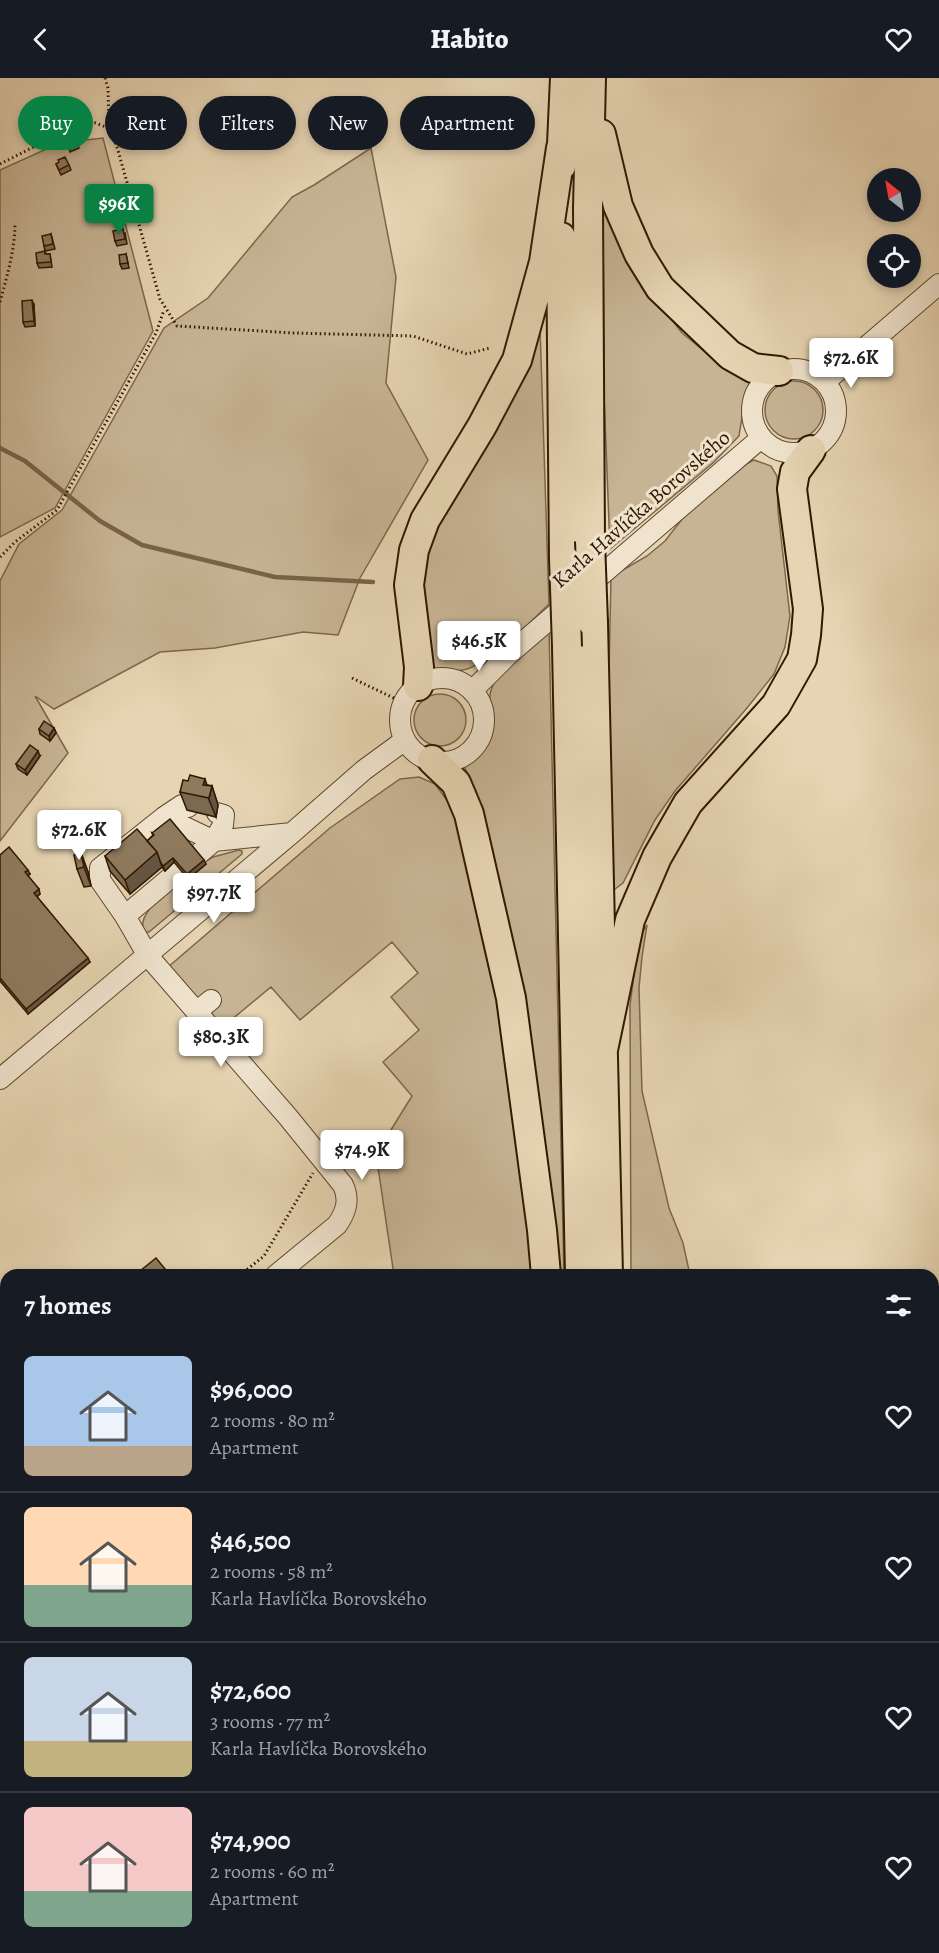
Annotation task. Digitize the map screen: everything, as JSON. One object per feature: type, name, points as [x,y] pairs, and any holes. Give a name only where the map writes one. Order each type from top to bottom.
[{"type":"highway","points":[[411,694],[419,667],[410,585],[414,550],[425,520],[482,426],[516,360],[544,262],[561,148],[582,80]]},
{"type":"highway","points":[[582,80],[618,206],[639,254],[660,288],[730,355],[753,368],[779,371]]},
{"type":"highway","points":[[582,80],[588,208],[590,541],[608,1269]]},
{"type":"highway","points":[[561,148],[564,559],[580,1269]]},
{"type":"highway","points":[[603,1050],[630,920],[657,857],[688,803],[776,705],[802,659],[808,609],[792,489],[795,472],[811,450]]},
{"type":"highway","points":[[432,760],[456,783],[469,814],[510,998],[545,1269]]},
{"type":"street","points":[[825,382],[939,284]]},
{"type":"street","points":[[791,369],[816,374],[825,382],[833,393],[836,406],[836,420],[827,437],[811,450],[798,453],[784,452],[772,447],[761,438],[752,413],[753,400],[758,388],[767,378],[779,371],[791,369]]},
{"type":"street","name":"Karla Havlíčka Borovského","points":[[472,691],[508,655],[761,438]]},
{"type":"street","points":[[446,678],[464,684],[472,691],[482,709],[484,720],[478,740],[472,749],[454,760],[432,760],[416,753],[405,740],[400,725],[401,710],[411,694],[426,681],[446,678]]},
{"type":"street","points":[[0,1079],[148,956],[364,770],[405,740]]},
{"type":"street","points":[[188,807],[182,805],[164,817],[100,868],[100,880],[126,916],[148,956],[204,1006],[347,1193],[343,1217],[337,1225],[283,1269]]},
{"type":"street","points":[[126,916],[214,841],[223,825],[224,815],[217,813]]},
{"type":"street","points":[[164,817],[214,841],[292,833]]},
{"type":"path","points":[[105,78],[108,96]]},
{"type":"path","points":[[0,165],[73,128],[95,123],[105,127]]},
{"type":"path","points":[[118,150],[160,299],[177,326],[294,333],[413,336],[467,354],[490,348]]},
{"type":"path","points":[[0,302],[15,239],[15,223]]},
{"type":"path","points":[[0,557],[15,542],[57,510],[156,333],[165,309]]},
{"type":"path","points":[[352,678],[411,694]]},
{"type":"path","points":[[248,1269],[264,1256],[321,1159]]},
{"type":"shaded area","points":[[103,138],[153,331],[55,508],[0,537],[0,170],[44,150],[93,150],[93,139]]},
{"type":"shaded area","points":[[368,150],[371,150],[396,277],[386,383],[428,460],[360,578],[338,635],[303,632],[215,648],[160,652],[54,709],[35,696],[68,753],[0,841],[0,581],[19,544],[62,510],[164,328],[208,298],[292,197]]},
{"type":"shaded area","points":[[603,205],[639,277],[682,333],[714,359],[747,379],[751,384],[745,399],[739,436],[714,462],[610,549],[604,394]]},
{"type":"shaded area","points":[[540,327],[549,604],[484,661],[463,670],[434,669],[430,660],[421,554]]},
{"type":"shaded area","points":[[794,381],[810,386],[818,394],[823,410],[818,426],[810,434],[794,439],[778,434],[770,426],[765,410],[770,394],[778,386]]},
{"type":"shaded area","points":[[754,460],[771,466],[777,476],[778,511],[790,616],[785,647],[774,674],[675,791],[655,820],[623,883],[615,889],[611,884],[608,719],[611,577],[647,556],[665,541],[690,509],[740,467]]},
{"type":"shaded area","points":[[549,630],[564,1269],[550,1269],[527,1068],[476,791],[463,764],[477,754],[485,741],[489,727],[490,692],[495,681],[500,673]]},
{"type":"shaded area","points":[[440,694],[454,698],[462,706],[466,720],[462,734],[454,742],[440,746],[426,742],[418,734],[414,720],[418,706],[426,698]]},
{"type":"shaded area","points":[[419,777],[435,784],[446,799],[451,799],[509,1043],[535,1269],[393,1269],[376,1154],[412,1096],[383,1062],[419,1030],[391,997],[418,973],[392,942],[300,1020],[271,987],[225,1025],[232,1035],[228,1038],[200,1001],[167,968],[330,828],[400,779]]},
{"type":"shaded area","points":[[239,850],[242,854],[149,932],[145,932],[143,922],[151,907],[206,861]]},
{"type":"shaded area","points":[[647,925],[639,988],[642,1091],[669,1208],[683,1243],[689,1269],[631,1269],[630,1005],[639,937]]},
{"type":"building","points":[[65,157],[69,165],[59,170],[56,164],[58,160]]},
{"type":"building","points":[[123,229],[125,239],[115,241],[113,231]]},
{"type":"building","points":[[51,234],[53,244],[44,246],[42,236]]},
{"type":"building","points":[[45,251],[45,254],[50,254],[51,262],[37,263],[36,253]]},
{"type":"building","points":[[126,254],[128,263],[120,264],[119,255]]},
{"type":"building","points":[[32,300],[34,321],[23,322],[22,301]]},
{"type":"building","points":[[44,721],[54,728],[49,736],[39,729]]},
{"type":"building","points":[[30,745],[38,751],[25,770],[16,764]]},
{"type":"building","points":[[190,775],[205,779],[203,785],[212,786],[209,798],[180,792],[183,780],[188,781]]},
{"type":"building","points":[[170,819],[204,860],[187,874],[173,858],[163,866],[157,852],[147,841],[154,835],[152,833]]},
{"type":"building","points":[[137,829],[157,852],[125,880],[105,856]]},
{"type":"building","points":[[9,847],[28,870],[25,872],[39,889],[34,893],[88,958],[26,1009],[0,978],[0,855]]},
{"type":"building","points":[[81,853],[84,867],[77,869],[74,855]]},
{"type":"building","points":[[156,1258],[165,1269],[142,1269]]},
{"type":"waterway","points":[[0,448],[25,461],[100,521],[142,545],[275,577],[373,582]]}]
